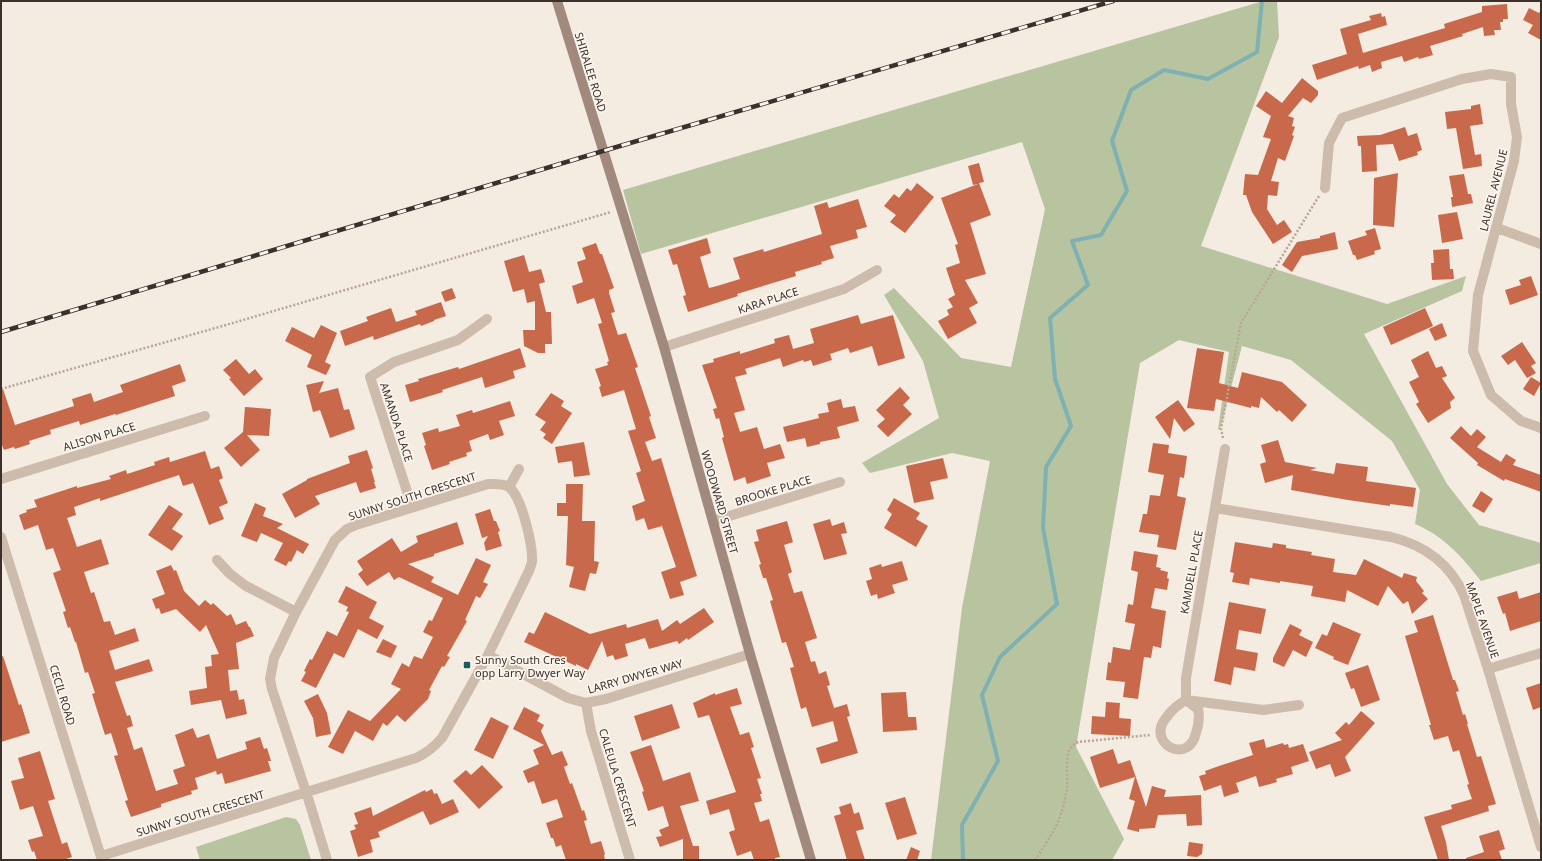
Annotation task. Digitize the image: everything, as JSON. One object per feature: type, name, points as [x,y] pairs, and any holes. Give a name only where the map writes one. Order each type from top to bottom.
[{"type":"street","name":"SHIRALEE ROAD","points":[[557,1],[603,151]]},
{"type":"street","name":"LAUREL AVENUE","points":[[1325,188],[1329,143],[1342,118],[1462,79],[1491,74],[1511,77],[1511,104],[1517,137],[1514,161],[1478,295],[1473,352],[1491,395],[1522,421],[1541,428]]},
{"type":"street","name":"WOODWARD STREET","points":[[603,151],[664,347],[750,654],[812,860]]},
{"type":"street","points":[[1497,228],[1541,244]]},
{"type":"street","name":"KARA PLACE","points":[[664,347],[844,289],[877,270]]},
{"type":"street","name":"AMANDA PLACE","points":[[412,507],[370,377],[394,362],[458,340],[487,320]]},
{"type":"street","name":"ALISON PLACE","points":[[1,479],[205,416]]},
{"type":"street","name":"KAMDELL PLACE","points":[[1186,700],[1186,678],[1225,449]]},
{"type":"street","points":[[509,487],[519,469]]},
{"type":"street","name":"BROOKE PLACE","points":[[713,521],[840,482]]},
{"type":"street","name":"SUNNY SOUTH CRESCENT","points":[[101,858],[306,792],[427,753],[442,738],[488,655],[532,562],[520,501],[509,487],[500,483],[488,484],[412,507],[356,525],[348,529],[335,540],[296,612],[274,658],[270,680],[306,792]]},
{"type":"street","name":"MAPLE AVENUE","points":[[1215,508],[1392,536],[1418,545],[1447,568],[1459,585],[1488,669],[1541,847]]},
{"type":"street","name":"CECIL ROAD","points":[[1,539],[101,858]]},
{"type":"street","points":[[217,560],[230,574],[246,586],[296,612]]},
{"type":"street","points":[[1488,669],[1541,653]]},
{"type":"street","name":"LARRY DWYER WAY","points":[[488,655],[568,698],[586,703],[606,699],[750,654]]},
{"type":"street","points":[[1186,700],[1198,709],[1200,721],[1191,746],[1185,749],[1177,750],[1171,748],[1161,734],[1163,722],[1179,704],[1186,700],[1256,709],[1274,709],[1299,705]]},
{"type":"street","name":"CALEULA CRESCENT","points":[[586,703],[591,731],[630,860]]},
{"type":"street","points":[[306,792],[328,860]]},
{"type":"path","points":[[1225,449],[1221,429],[1241,323],[1325,188]]},
{"type":"path","points":[[1,389],[621,210]]},
{"type":"path","points":[[1034,860],[1040,853],[1060,819],[1067,786],[1067,758],[1070,749],[1074,744],[1078,742],[1161,734]]},
{"type":"green space","points":[[1263,1],[1277,1],[1279,37],[1201,246],[1387,304],[1466,276],[1462,291],[1364,334],[1447,484],[1479,525],[1541,543],[1541,563],[1481,581],[1467,564],[1444,541],[1415,524],[1420,490],[1392,441],[1291,360],[1242,346],[1220,429],[1218,430],[1229,352],[1179,340],[1140,363],[1076,747],[1124,839],[1112,860],[931,860],[962,608],[990,461],[952,453],[870,473],[862,463],[939,418],[923,361],[884,295],[894,288],[961,358],[1011,367],[1045,209],[1022,142],[641,254],[623,190]]},
{"type":"green space","points":[[286,817],[296,819],[300,825],[311,860],[200,860],[196,847]]},
{"type":"building","points":[[1507,4],[1508,19],[1503,19],[1503,22],[1500,22],[1501,30],[1494,30],[1495,35],[1484,36],[1483,27],[1462,34],[1463,36],[1430,46],[1433,55],[1419,59],[1418,57],[1404,62],[1402,56],[1381,62],[1382,68],[1372,72],[1370,65],[1359,69],[1358,66],[1317,80],[1312,65],[1347,54],[1340,29],[1371,20],[1369,16],[1381,13],[1382,17],[1385,16],[1387,25],[1358,34],[1363,53],[1445,28],[1444,24],[1482,12],[1482,6]]},
{"type":"building","points":[[1529,8],[1539,13],[1541,9],[1541,40],[1528,33],[1533,25],[1523,20]]},
{"type":"building","points":[[1302,78],[1318,91],[1318,95],[1311,103],[1303,98],[1288,116],[1294,118],[1292,126],[1295,127],[1292,135],[1294,136],[1285,161],[1278,158],[1271,181],[1279,182],[1277,196],[1268,195],[1267,209],[1277,225],[1284,220],[1292,232],[1273,244],[1252,212],[1246,195],[1243,195],[1245,174],[1258,175],[1271,139],[1263,137],[1271,116],[1256,106],[1266,91],[1282,103]]},
{"type":"building","points":[[1480,104],[1483,124],[1470,126],[1475,155],[1481,154],[1482,166],[1463,169],[1456,128],[1447,129],[1445,112],[1471,109],[1471,106]]},
{"type":"building","points":[[1405,127],[1408,136],[1417,133],[1422,150],[1417,152],[1418,155],[1399,161],[1393,144],[1376,145],[1377,171],[1362,172],[1361,146],[1358,146],[1357,136],[1380,135]]},
{"type":"building","points":[[979,163],[984,182],[979,183],[991,215],[970,223],[986,274],[965,280],[978,303],[969,308],[977,323],[948,339],[938,321],[949,315],[947,310],[953,307],[948,299],[955,295],[946,268],[960,263],[955,245],[958,244],[941,198],[978,184],[973,185],[968,166]]},
{"type":"building","points":[[1398,173],[1394,227],[1373,225],[1374,178]]},
{"type":"building","points":[[1464,174],[1468,194],[1471,194],[1473,203],[1452,207],[1451,197],[1453,197],[1449,176]]},
{"type":"building","points":[[917,183],[934,197],[905,233],[890,222],[896,215],[884,206],[894,194],[899,198],[907,188],[911,191]]},
{"type":"building","points":[[858,199],[867,227],[856,230],[858,238],[830,246],[834,258],[821,262],[822,264],[795,272],[796,276],[737,294],[738,296],[688,312],[683,296],[686,295],[677,264],[673,265],[668,250],[707,238],[711,253],[700,257],[709,288],[717,286],[740,279],[733,258],[763,249],[764,252],[822,234],[814,206],[827,202],[829,208]]},
{"type":"building","points":[[1457,212],[1463,239],[1442,243],[1438,215]]},
{"type":"building","points":[[1375,228],[1381,249],[1374,251],[1375,254],[1357,260],[1355,255],[1353,255],[1348,241],[1367,235],[1365,231]]},
{"type":"building","points":[[1335,232],[1338,249],[1302,256],[1292,272],[1282,265],[1297,242],[1320,238],[1320,236]]},
{"type":"building","points":[[596,243],[600,254],[602,254],[614,288],[609,290],[615,312],[611,313],[618,335],[626,333],[638,367],[635,368],[651,416],[649,417],[656,438],[645,442],[652,461],[661,458],[697,576],[680,582],[684,595],[670,599],[661,572],[676,567],[662,526],[648,530],[644,518],[636,521],[632,506],[645,501],[636,473],[641,471],[628,431],[636,429],[624,390],[602,397],[599,387],[601,386],[595,369],[608,365],[607,362],[609,361],[598,324],[602,323],[594,298],[577,304],[572,286],[583,282],[577,262],[586,259],[582,248]]},
{"type":"building","points":[[1449,249],[1450,269],[1453,269],[1454,279],[1432,280],[1431,263],[1434,263],[1433,250]]},
{"type":"building","points":[[524,255],[529,272],[541,269],[545,282],[539,284],[546,312],[551,312],[552,344],[545,344],[545,353],[538,353],[524,346],[523,330],[535,330],[535,301],[527,303],[524,289],[513,292],[504,261]]},
{"type":"building","points":[[1531,276],[1538,295],[1510,305],[1505,290],[1521,285],[1519,280]]},
{"type":"building","points":[[452,288],[456,298],[445,302],[441,292]]},
{"type":"building","points":[[441,302],[446,316],[421,326],[420,324],[374,340],[373,336],[345,346],[340,331],[368,321],[366,317],[391,308],[396,322],[417,315],[415,311]]},
{"type":"building","points":[[1425,308],[1433,326],[1391,345],[1383,327]]},
{"type":"building","points":[[858,315],[861,324],[893,315],[905,358],[878,366],[872,346],[850,353],[848,348],[830,354],[832,360],[813,366],[811,360],[804,362],[803,360],[783,367],[780,358],[745,369],[747,374],[735,377],[745,410],[734,413],[740,432],[757,427],[764,449],[780,444],[785,458],[767,463],[771,476],[747,484],[745,477],[734,481],[722,438],[724,437],[719,418],[716,419],[713,409],[717,408],[702,365],[714,362],[713,359],[740,351],[740,354],[775,343],[774,339],[789,335],[793,349],[814,343],[810,329]]},
{"type":"building","points":[[1442,323],[1447,336],[1435,341],[1429,329]]},
{"type":"building","points":[[321,325],[337,333],[325,362],[331,365],[326,375],[307,367],[312,355],[285,341],[292,327],[314,338]]},
{"type":"building","points":[[1522,342],[1536,363],[1531,366],[1536,373],[1527,378],[1515,360],[1508,365],[1501,356]]},
{"type":"building","points":[[520,348],[526,367],[513,371],[515,378],[485,388],[482,377],[442,390],[443,392],[410,402],[405,385],[419,381],[418,379],[458,367],[459,369]]},
{"type":"building","points":[[1197,348],[1224,352],[1219,383],[1238,388],[1242,372],[1282,382],[1307,405],[1292,422],[1279,410],[1277,412],[1261,397],[1259,408],[1251,406],[1251,408],[1216,399],[1214,411],[1187,408]]},
{"type":"building","points":[[1428,351],[1436,368],[1442,366],[1447,376],[1442,378],[1455,398],[1450,402],[1451,408],[1428,423],[1416,404],[1419,402],[1409,382],[1419,377],[1411,360]]},
{"type":"building","points":[[236,359],[249,374],[255,369],[263,379],[244,396],[223,370]]},
{"type":"building","points":[[180,364],[186,381],[172,386],[175,396],[80,425],[79,421],[50,430],[51,434],[29,441],[30,444],[15,449],[14,447],[4,450],[1,443],[1,390],[3,389],[15,425],[74,406],[72,399],[91,393],[94,402],[123,392],[120,385]]},
{"type":"building","points":[[1531,377],[1541,383],[1534,396],[1523,389]]},
{"type":"building","points":[[324,381],[319,393],[338,388],[344,410],[349,409],[355,429],[330,438],[320,410],[313,412],[306,385]]},
{"type":"building","points":[[900,387],[910,398],[903,405],[912,414],[888,437],[877,426],[885,419],[876,410]]},
{"type":"building","points":[[551,393],[564,401],[561,406],[572,413],[552,444],[543,438],[546,434],[540,430],[546,422],[535,415]]},
{"type":"building","points":[[841,399],[843,408],[855,406],[859,421],[837,427],[840,438],[820,442],[820,444],[807,447],[805,438],[787,442],[783,427],[819,418],[818,414],[829,412],[827,403]]},
{"type":"building","points":[[1178,400],[1195,424],[1184,432],[1174,418],[1170,439],[1155,417]]},
{"type":"building","points":[[510,401],[515,416],[499,421],[504,435],[490,440],[488,434],[469,441],[472,451],[466,453],[467,456],[432,470],[424,446],[426,445],[422,433],[438,428],[439,432],[460,426],[456,415],[472,410],[473,413]]},
{"type":"building","points":[[245,407],[271,409],[269,436],[247,435],[260,450],[241,467],[224,448],[243,432]]},
{"type":"building","points":[[1461,426],[1471,436],[1477,429],[1486,437],[1477,447],[1501,462],[1506,454],[1516,460],[1513,465],[1541,475],[1541,492],[1505,479],[1504,481],[1477,465],[1478,463],[1450,438]]},
{"type":"building","points":[[1278,440],[1285,462],[1317,468],[1310,470],[1334,474],[1336,463],[1368,467],[1366,481],[1416,488],[1413,507],[1390,504],[1390,506],[1291,490],[1293,475],[1265,483],[1260,464],[1266,462],[1261,445]]},
{"type":"building","points":[[584,442],[590,475],[574,477],[572,461],[558,463],[555,447]]},
{"type":"building","points":[[1153,443],[1169,445],[1168,453],[1187,456],[1184,478],[1180,477],[1177,496],[1186,498],[1176,550],[1157,547],[1159,535],[1139,532],[1143,514],[1147,514],[1150,495],[1160,496],[1164,475],[1148,472]]},
{"type":"building","points":[[367,450],[373,468],[371,469],[376,488],[360,493],[356,482],[315,496],[320,504],[295,518],[282,494],[307,479],[350,463],[348,456]]},
{"type":"building","points":[[205,451],[211,469],[219,466],[223,478],[219,480],[228,503],[219,507],[224,519],[209,525],[193,483],[183,486],[179,475],[100,501],[100,498],[74,507],[76,515],[67,518],[77,547],[101,539],[109,564],[84,572],[91,593],[94,592],[104,622],[110,621],[115,635],[135,628],[139,641],[109,651],[115,670],[149,659],[153,671],[115,682],[127,716],[130,715],[133,726],[127,728],[134,750],[142,747],[156,791],[178,784],[173,770],[185,766],[175,735],[193,728],[197,738],[209,734],[217,759],[247,749],[245,742],[260,737],[264,749],[267,748],[271,761],[268,761],[271,771],[225,784],[222,773],[217,775],[216,771],[195,778],[198,789],[191,791],[192,794],[161,804],[161,807],[131,817],[125,801],[128,800],[114,756],[118,755],[111,733],[105,735],[92,694],[95,693],[88,672],[85,673],[76,642],[70,627],[68,628],[63,612],[66,611],[53,573],[61,570],[53,548],[46,550],[38,525],[24,530],[19,515],[27,512],[26,510],[37,507],[34,500],[77,486],[77,488],[111,479],[109,476],[126,470],[127,474],[155,465],[154,462],[169,457],[170,462]]},
{"type":"building","points":[[943,458],[948,478],[930,482],[934,499],[914,503],[906,466]]},
{"type":"building","points":[[566,484],[583,484],[582,521],[595,521],[594,561],[599,562],[596,574],[590,573],[585,591],[569,587],[574,567],[566,565],[568,516],[557,516],[557,503],[566,503]]},
{"type":"building","points":[[1481,491],[1493,499],[1484,513],[1472,506]]},
{"type":"building","points":[[894,498],[920,513],[916,519],[928,526],[916,547],[884,528],[892,514],[887,510]]},
{"type":"building","points":[[255,503],[266,508],[263,516],[283,524],[277,528],[309,544],[303,554],[297,550],[291,562],[289,561],[286,566],[274,560],[283,543],[261,533],[257,542],[241,536]]},
{"type":"building","points":[[169,505],[183,514],[172,529],[183,536],[172,551],[148,535]]},
{"type":"building","points":[[490,509],[494,521],[496,521],[500,531],[498,532],[502,546],[486,551],[484,543],[488,536],[482,538],[475,514]]},
{"type":"building","points":[[830,519],[832,526],[844,522],[847,533],[841,534],[847,554],[824,560],[813,524]]},
{"type":"building","points":[[787,521],[793,542],[784,545],[792,572],[788,574],[794,593],[802,591],[817,638],[805,642],[811,662],[815,661],[819,674],[826,671],[830,685],[827,686],[834,708],[847,704],[850,716],[847,717],[858,753],[821,764],[816,748],[838,741],[833,721],[812,727],[806,707],[801,709],[790,668],[794,667],[786,642],[782,643],[770,601],[773,600],[766,578],[763,578],[759,565],[761,564],[754,542],[759,541],[756,530]]},
{"type":"building","points":[[457,522],[464,544],[434,554],[434,556],[408,564],[434,577],[431,582],[458,595],[476,558],[491,565],[483,582],[488,584],[480,598],[476,596],[465,620],[467,621],[447,656],[450,657],[444,667],[442,666],[429,690],[431,691],[428,699],[405,722],[397,715],[387,726],[383,723],[373,741],[355,731],[343,754],[328,747],[348,710],[370,721],[401,689],[391,684],[402,663],[409,667],[414,656],[422,659],[433,637],[423,632],[429,620],[432,621],[443,598],[399,577],[394,580],[389,572],[367,586],[358,574],[363,570],[357,561],[392,538],[401,552],[418,542],[416,536]]},
{"type":"building","points":[[1235,542],[1272,548],[1273,543],[1286,545],[1286,548],[1312,552],[1311,555],[1335,559],[1333,572],[1356,575],[1364,559],[1402,578],[1404,573],[1417,577],[1416,581],[1424,591],[1422,593],[1428,599],[1412,614],[1408,601],[1403,604],[1388,586],[1378,606],[1347,590],[1345,602],[1311,596],[1313,586],[1250,578],[1249,585],[1232,582],[1234,573],[1230,572]]},
{"type":"building","points":[[1134,551],[1158,555],[1156,567],[1161,568],[1160,570],[1168,572],[1167,578],[1169,579],[1167,590],[1155,588],[1151,608],[1166,611],[1161,648],[1153,646],[1151,658],[1144,657],[1138,699],[1123,697],[1125,682],[1106,680],[1108,662],[1111,663],[1113,647],[1130,650],[1135,624],[1125,622],[1128,604],[1133,605],[1138,572],[1131,570]]},
{"type":"building","points":[[902,561],[908,580],[892,585],[895,593],[878,599],[877,594],[871,596],[866,581],[872,579],[869,568],[881,564],[882,567]]},
{"type":"building","points":[[171,565],[174,571],[176,570],[184,591],[199,606],[205,600],[211,605],[213,603],[227,616],[231,614],[236,625],[246,621],[250,627],[254,636],[236,643],[239,669],[228,670],[230,691],[237,690],[239,700],[244,699],[247,714],[226,719],[221,700],[191,705],[189,691],[207,688],[205,667],[212,666],[211,655],[219,654],[206,625],[200,632],[176,609],[161,614],[159,608],[156,609],[152,599],[165,594],[156,571]]},
{"type":"building","points":[[346,586],[377,602],[369,618],[384,626],[377,639],[358,629],[344,658],[334,653],[316,688],[301,681],[306,672],[304,671],[310,659],[312,660],[327,631],[337,636],[349,612],[346,611],[348,607],[338,602]]},
{"type":"building","points":[[1517,591],[1519,599],[1541,592],[1541,621],[1510,631],[1505,613],[1503,614],[1497,597]]},
{"type":"building","points":[[1229,602],[1266,609],[1261,634],[1239,630],[1236,649],[1258,653],[1255,671],[1234,667],[1231,685],[1214,681]]},
{"type":"building","points":[[704,608],[714,622],[688,640],[687,638],[679,644],[677,641],[649,649],[645,638],[625,644],[628,656],[615,660],[613,655],[607,657],[602,641],[588,670],[524,642],[529,632],[534,634],[545,612],[590,634],[626,624],[627,628],[658,619],[662,631],[677,620],[680,624]]},
{"type":"building","points":[[1433,615],[1453,680],[1455,680],[1459,691],[1456,692],[1463,715],[1465,714],[1477,757],[1481,756],[1496,804],[1488,806],[1489,811],[1441,826],[1446,842],[1449,860],[1438,860],[1424,817],[1452,809],[1451,805],[1472,799],[1467,785],[1469,784],[1459,750],[1453,752],[1448,736],[1434,740],[1405,636],[1418,632],[1414,621]]},
{"type":"building","points":[[1333,622],[1361,634],[1348,665],[1333,659],[1334,657],[1315,648],[1322,634],[1327,636]]},
{"type":"building","points":[[1290,624],[1302,630],[1299,635],[1313,642],[1306,657],[1293,650],[1284,667],[1273,662],[1273,658]]},
{"type":"building","points":[[383,639],[397,646],[391,658],[376,652]]},
{"type":"building","points":[[3,656],[30,733],[1,742],[1,657]]},
{"type":"building","points":[[1368,665],[1380,700],[1361,707],[1354,688],[1351,689],[1345,673]]},
{"type":"building","points":[[1541,683],[1541,707],[1533,710],[1526,688]]},
{"type":"building","points":[[737,688],[742,704],[730,707],[740,735],[749,732],[754,747],[751,748],[761,778],[757,779],[762,794],[760,794],[762,801],[754,803],[760,822],[769,819],[780,857],[775,858],[775,860],[754,860],[751,851],[737,856],[729,832],[735,830],[729,809],[710,815],[706,801],[736,792],[709,715],[698,718],[693,703],[715,693],[715,695]]},
{"type":"building","points":[[906,692],[908,717],[916,717],[917,730],[883,732],[881,693]]},
{"type":"building","points":[[318,694],[327,713],[331,734],[316,737],[313,718],[304,701]]},
{"type":"building","points":[[1106,702],[1120,703],[1119,718],[1131,719],[1130,736],[1091,734],[1092,716],[1105,717]]},
{"type":"building","points":[[672,704],[680,728],[642,741],[634,716]]},
{"type":"building","points":[[524,707],[540,715],[537,721],[544,725],[541,731],[552,755],[562,751],[568,765],[564,767],[570,784],[572,783],[582,811],[584,810],[587,820],[584,821],[591,844],[601,841],[605,854],[605,860],[566,860],[561,845],[556,847],[553,838],[551,838],[546,823],[563,817],[557,799],[542,804],[534,781],[528,783],[523,771],[539,764],[533,750],[544,745],[513,729]]},
{"type":"building","points":[[1361,711],[1375,723],[1345,757],[1351,771],[1335,777],[1330,764],[1316,769],[1309,752],[1342,740],[1335,733],[1346,722],[1349,725]]},
{"type":"building","points":[[491,717],[509,726],[493,759],[474,750]]},
{"type":"building","points":[[1264,739],[1266,748],[1283,743],[1284,745],[1288,744],[1289,748],[1303,744],[1309,761],[1291,767],[1293,774],[1276,779],[1277,782],[1259,787],[1256,776],[1236,783],[1239,792],[1224,797],[1221,785],[1204,791],[1199,776],[1206,774],[1205,771],[1253,755],[1249,743]]},
{"type":"building","points":[[651,745],[663,781],[690,772],[699,801],[680,806],[693,846],[699,846],[699,860],[683,860],[683,839],[660,847],[656,837],[662,836],[659,830],[669,826],[663,806],[648,811],[642,792],[644,791],[630,752]]},
{"type":"building","points":[[1113,749],[1118,764],[1130,760],[1146,807],[1152,786],[1166,790],[1164,797],[1201,795],[1202,825],[1187,826],[1186,814],[1158,815],[1155,828],[1139,829],[1139,832],[1127,829],[1135,801],[1129,799],[1135,777],[1100,788],[1090,757]]},
{"type":"building","points":[[40,751],[55,799],[48,801],[62,844],[67,842],[72,857],[63,860],[37,860],[34,851],[32,852],[28,840],[43,836],[33,806],[20,810],[11,781],[24,778],[18,758]]},
{"type":"building","points":[[482,765],[503,787],[479,809],[453,781],[466,770],[471,775]]},
{"type":"building","points":[[432,789],[434,794],[437,793],[442,804],[453,799],[459,812],[430,825],[423,811],[378,832],[380,837],[370,840],[373,852],[358,857],[350,831],[356,829],[354,825],[358,824],[354,813],[371,807],[373,816],[425,790],[426,792]]},
{"type":"building","points":[[905,797],[917,834],[897,840],[885,803]]},
{"type":"building","points":[[851,803],[854,814],[859,812],[864,829],[856,831],[865,860],[847,860],[834,816],[841,814],[839,807]]},
{"type":"building","points":[[1499,830],[1505,849],[1499,851],[1502,860],[1466,860],[1466,858],[1484,852],[1479,836]]},
{"type":"building","points":[[1189,842],[1203,844],[1202,854],[1197,857],[1187,856]]},
{"type":"building","points":[[911,847],[920,851],[917,860],[906,860]]},
{"type":"waterway","points":[[963,860],[962,825],[998,761],[982,695],[1000,657],[1057,604],[1043,528],[1046,467],[1071,426],[1055,379],[1050,318],[1088,285],[1072,241],[1101,235],[1127,191],[1112,141],[1131,90],[1164,70],[1208,79],[1257,52],[1262,1]]},
{"type":"railway","points":[[1,332],[603,151],[1113,1]]},
{"type":"place","name":"Sunny South Cres opp Larry Dwyer Way","points":[[467,665]]}]
